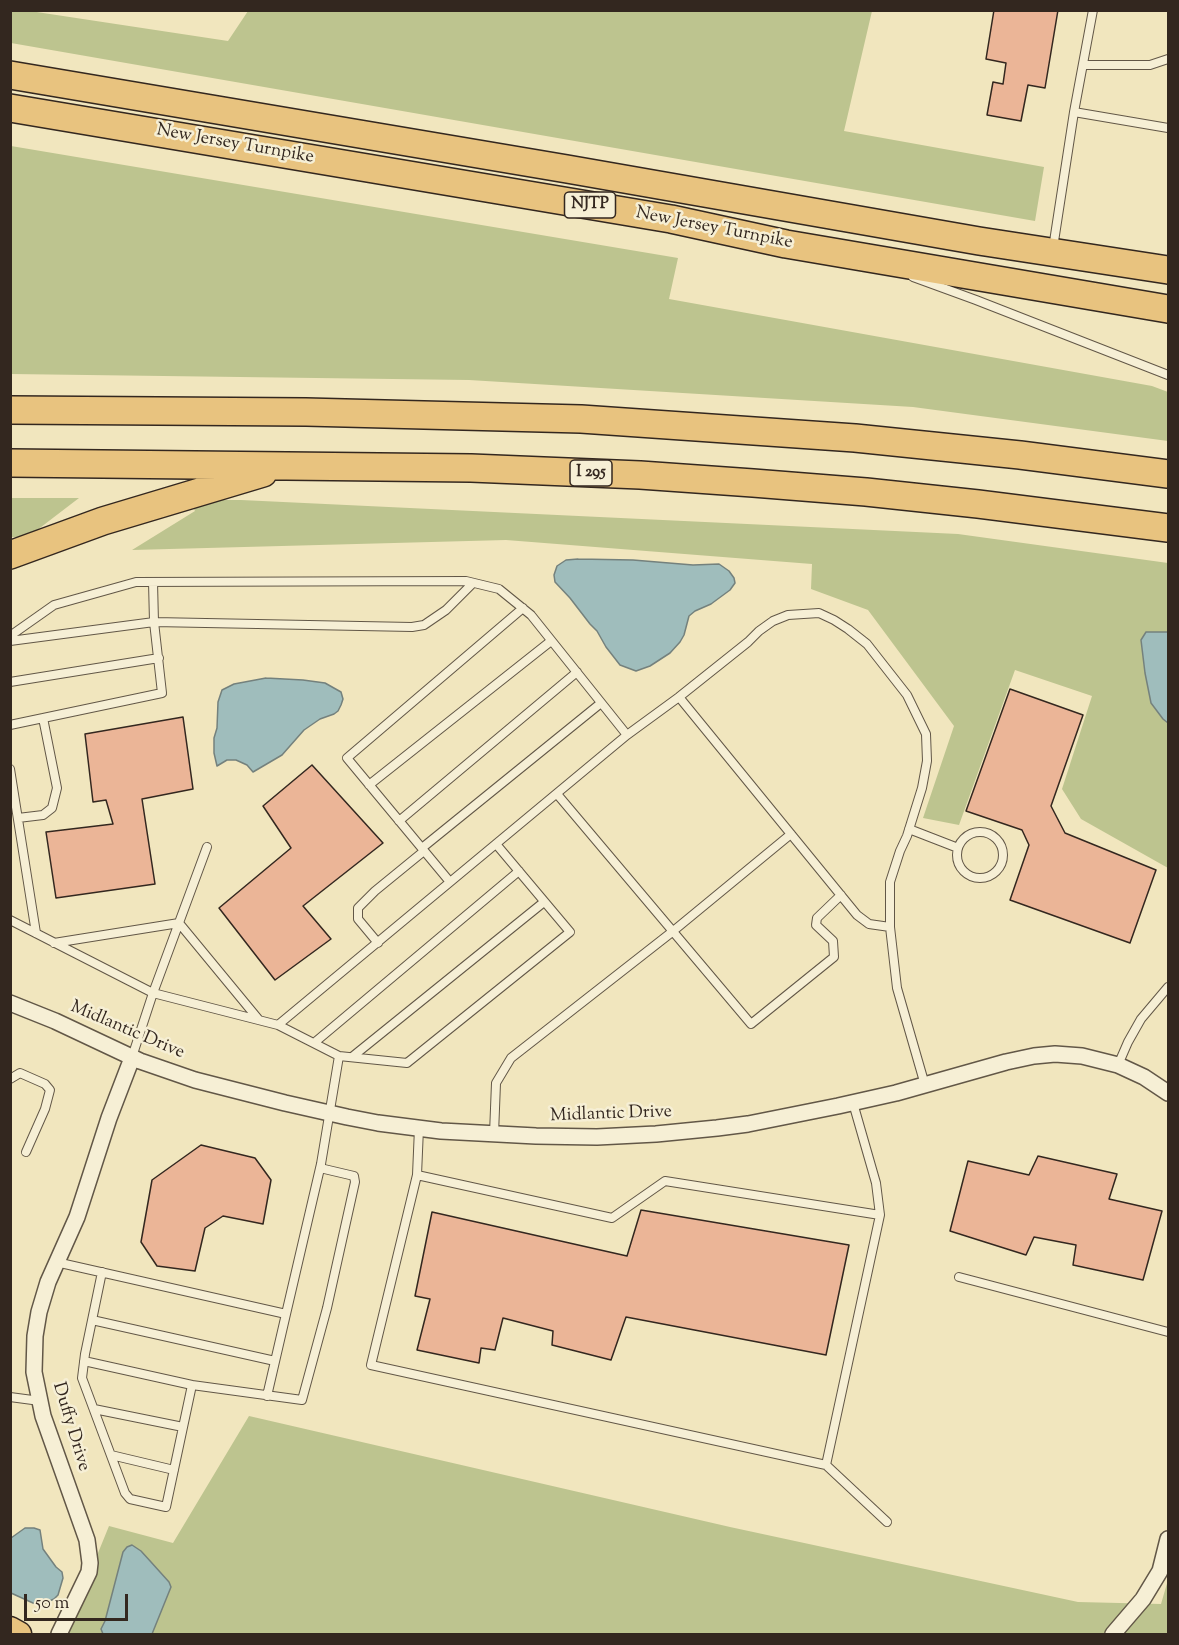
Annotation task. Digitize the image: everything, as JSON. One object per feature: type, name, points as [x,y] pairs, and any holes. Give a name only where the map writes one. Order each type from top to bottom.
[{"type":"highway","name":"New Jersey Turnpike","points":[[10,75],[861,221],[1168,270]]},
{"type":"highway","name":"New Jersey Turnpike","points":[[10,108],[671,219],[786,244],[1168,309]]},
{"type":"highway","points":[[10,410],[317,412],[581,419],[855,438],[1020,455],[1168,474]]},
{"type":"highway","name":"I 295","points":[[10,463],[527,470],[753,483],[978,504],[1168,528]]},
{"type":"highway","points":[[10,555],[103,520],[289,465]]},
{"type":"highway","points":[[10,1629],[19,1635]]},
{"type":"street","name":"Midlantic Drive","points":[[10,995],[55,1021]]},
{"type":"street","name":"Midlantic Drive","points":[[10,1003],[55,1021],[132,1058],[195,1080],[285,1103],[378,1123],[494,1134],[567,1137],[656,1134],[748,1124],[853,1103],[1034,1056],[1070,1054],[1118,1065],[1144,1077],[1168,1093]]},
{"type":"street","name":"Duffy Drive","points":[[60,1635],[89,1572],[90,1563],[87,1540],[54,1449],[40,1401],[34,1372],[35,1336],[48,1282],[77,1217],[109,1118],[132,1058]]},
{"type":"street","points":[[1113,1635],[1143,1599],[1160,1571],[1168,1539]]},
{"type":"lane","points":[[1052,251],[1074,112],[1094,10]]},
{"type":"lane","points":[[1083,65],[1150,64],[1168,59]]},
{"type":"lane","points":[[1074,112],[1168,128]]},
{"type":"lane","points":[[846,254],[976,300],[1168,375]]},
{"type":"lane","points":[[10,638],[54,604],[136,582],[466,581],[499,590],[531,615],[627,735]]},
{"type":"lane","points":[[10,725],[162,693],[154,622],[153,582]]},
{"type":"lane","points":[[10,638],[154,622],[412,627],[424,625],[446,610],[473,583]]},
{"type":"lane","points":[[450,882],[347,758],[523,608]]},
{"type":"lane","points":[[278,1025],[627,735],[679,697],[773,621],[788,615],[819,613],[848,629],[867,644],[907,695],[926,734],[927,761],[922,788],[890,882],[890,927],[897,988],[925,1085]]},
{"type":"lane","points":[[369,786],[551,641]]},
{"type":"lane","points":[[10,682],[159,658]]},
{"type":"lane","points":[[399,821],[577,672]]},
{"type":"lane","points":[[679,697],[857,915],[865,922],[890,927]]},
{"type":"lane","points":[[378,942],[358,919],[358,908],[423,850],[601,703]]},
{"type":"lane","points":[[18,818],[44,815],[52,808],[57,788],[43,718]]},
{"type":"lane","points":[[10,770],[36,933]]},
{"type":"lane","points":[[556,794],[751,1024],[834,957],[833,941],[816,925],[817,918],[841,895]]},
{"type":"lane","points":[[909,829],[958,848]]},
{"type":"lane","points":[[974,833],[989,834],[1000,844],[1003,858],[997,872],[990,876],[975,878],[968,875],[959,864],[958,848],[967,836],[974,833]]},
{"type":"lane","points":[[494,1134],[496,1083],[511,1058],[672,932],[791,834]]},
{"type":"lane","points":[[10,920],[153,993],[278,1025],[339,1056],[407,1063],[570,932],[496,844]]},
{"type":"lane","points":[[132,1058],[153,993],[207,847]]},
{"type":"lane","points":[[314,1043],[519,871]]},
{"type":"lane","points":[[352,1057],[544,902]]},
{"type":"lane","points":[[54,943],[178,923]]},
{"type":"lane","points":[[178,923],[259,1020]]},
{"type":"lane","points":[[1118,1065],[1141,1019],[1168,987]]},
{"type":"lane","points":[[267,1396],[320,1168],[339,1056]]},
{"type":"lane","points":[[10,1078],[20,1073],[45,1083],[50,1090],[45,1110],[26,1152]]},
{"type":"lane","points":[[826,1465],[880,1215],[876,1183],[853,1103]]},
{"type":"lane","points":[[419,1128],[417,1175],[371,1365],[826,1465],[887,1522]]},
{"type":"lane","points":[[84,1361],[192,1385],[302,1400],[327,1308],[354,1182],[354,1176],[320,1168]]},
{"type":"lane","points":[[417,1175],[612,1218],[665,1181],[880,1215]]},
{"type":"lane","points":[[57,1262],[286,1314]]},
{"type":"lane","points":[[102,1272],[82,1378],[125,1493],[130,1499],[166,1507],[192,1385]]},
{"type":"lane","points":[[959,1277],[1168,1332]]},
{"type":"lane","points":[[92,1320],[275,1361]]},
{"type":"lane","points":[[10,1397],[40,1401]]},
{"type":"lane","points":[[94,1409],[183,1427]]},
{"type":"lane","points":[[111,1455],[174,1470]]},
{"type":"green space","points":[[11,11],[30,11],[228,41],[248,11],[872,11],[844,131],[1044,167],[1035,221],[11,43]]},
{"type":"green space","points":[[11,146],[678,258],[669,299],[1152,386],[1168,392],[1168,441],[913,407],[469,380],[11,374]]},
{"type":"green space","points":[[11,498],[79,498],[28,537],[11,537]]},
{"type":"green space","points":[[189,500],[241,500],[958,534],[1168,563],[1168,632],[1146,632],[1141,641],[1151,703],[1168,723],[1168,868],[1081,819],[1062,789],[1092,696],[1015,670],[959,825],[923,818],[954,726],[868,610],[811,589],[812,564],[506,540],[132,550],[195,511]]},
{"type":"green space","points":[[249,1416],[730,1527],[1078,1602],[1161,1604],[1168,1580],[1168,1634],[65,1634],[109,1526],[173,1543]]},
{"type":"water","points":[[566,560],[633,560],[693,565],[719,564],[729,571],[735,583],[730,590],[711,604],[689,616],[684,635],[670,653],[650,666],[636,671],[620,665],[597,631],[555,582],[554,575],[557,566]]},
{"type":"water","points":[[1146,632],[1168,632],[1168,723],[1151,703],[1141,640]]},
{"type":"water","points":[[266,678],[325,683],[341,692],[343,699],[338,711],[304,730],[282,755],[253,772],[247,765],[236,760],[227,760],[217,766],[214,738],[217,728],[218,702],[222,690],[234,684]]},
{"type":"water","points":[[25,1528],[40,1530],[43,1549],[62,1572],[63,1578],[58,1595],[40,1605],[11,1593],[11,1538]]},
{"type":"water","points":[[132,1545],[141,1551],[171,1587],[152,1634],[103,1634],[101,1629],[123,1552]]},
{"type":"building","points":[[994,10],[1058,10],[1045,88],[1028,85],[1021,121],[987,115],[993,82],[1003,84],[1006,63],[986,59]]},
{"type":"building","points":[[1010,689],[1083,715],[1051,806],[1065,833],[1156,870],[1130,943],[1010,900],[1029,845],[1022,830],[966,811]]},
{"type":"building","points":[[183,717],[193,789],[142,799],[155,884],[56,898],[46,832],[113,824],[106,800],[93,802],[85,734]]},
{"type":"building","points":[[312,765],[383,843],[303,906],[331,939],[275,980],[219,908],[291,848],[263,806]]},
{"type":"building","points":[[201,1145],[255,1158],[271,1180],[263,1224],[223,1216],[205,1228],[195,1271],[157,1266],[141,1242],[152,1180]]},
{"type":"building","points":[[1038,1156],[1117,1174],[1109,1199],[1162,1211],[1143,1280],[1073,1265],[1076,1245],[1034,1237],[1026,1255],[950,1231],[968,1161],[1029,1175]]},
{"type":"building","points":[[641,1210],[849,1245],[826,1355],[626,1317],[611,1360],[552,1345],[553,1331],[503,1318],[495,1350],[481,1348],[479,1363],[417,1350],[430,1299],[415,1296],[432,1212],[627,1256]]}]
